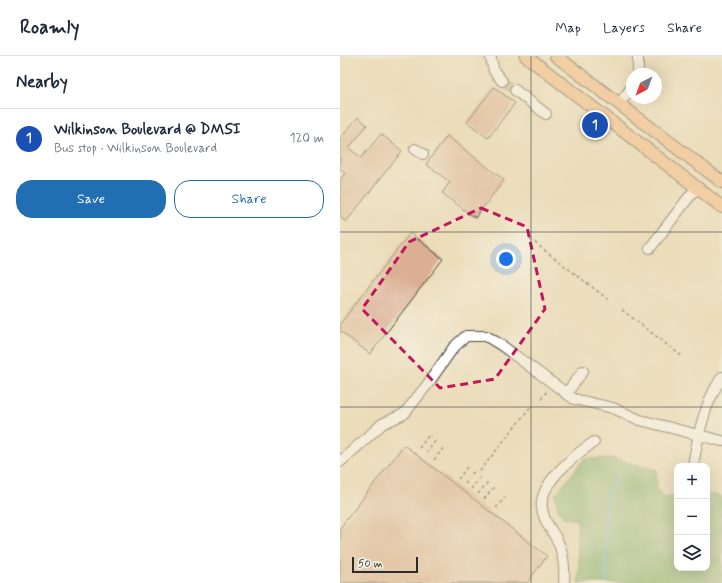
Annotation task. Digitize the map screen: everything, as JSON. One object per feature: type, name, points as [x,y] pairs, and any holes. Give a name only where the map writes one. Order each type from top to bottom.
[{"type":"main road","points":[[526,56],[722,207]]},
{"type":"main road","points":[[559,57],[722,182]]},
{"type":"street","points":[[638,56],[638,68]]},
{"type":"street","points":[[492,59],[494,71],[502,80]]},
{"type":"street","points":[[515,90],[546,114]]},
{"type":"street","points":[[619,104],[626,95]]},
{"type":"street","points":[[650,248],[696,188]]},
{"type":"street","points":[[341,462],[382,424],[404,414],[453,348],[466,336],[486,336],[502,345],[574,400],[613,408],[640,420],[722,442]]},
{"type":"street","points":[[566,394],[583,371]]},
{"type":"street","points":[[694,463],[698,436],[708,405],[722,377]]},
{"type":"street","points":[[564,583],[565,569],[562,552],[542,512],[542,501],[546,489],[558,472],[570,459],[594,442]]},
{"type":"path","points":[[530,239],[610,301]]},
{"type":"path","points":[[622,310],[683,357]]},
{"type":"path","points":[[541,399],[548,389]]},
{"type":"path","points":[[480,471],[532,405]]},
{"type":"path","points":[[419,448],[429,435],[431,436]]},
{"type":"path","points":[[426,454],[436,440]]},
{"type":"path","points":[[434,460],[444,447]]},
{"type":"path","points":[[458,479],[468,466]]},
{"type":"path","points":[[465,484],[474,471]]},
{"type":"path","points":[[471,489],[481,476]]},
{"type":"path","points":[[478,494],[488,482]]},
{"type":"path","points":[[484,499],[494,487]]},
{"type":"path","points":[[496,508],[506,496]]},
{"type":"highlighted area","points":[[481,208],[527,227],[545,309],[495,379],[440,388],[362,309],[409,242]]},
{"type":"green space","points":[[612,458],[657,470],[657,489],[664,497],[674,495],[674,571],[710,571],[710,494],[722,496],[722,583],[578,583],[578,520],[564,518],[558,510],[555,495],[584,459]]},
{"type":"building","points":[[494,87],[515,103],[488,138],[467,122]]},
{"type":"building","points":[[358,117],[367,125],[349,148],[361,158],[381,134],[402,151],[346,222],[340,217],[340,180],[345,173],[340,169],[340,139]]},
{"type":"building","points":[[447,136],[504,180],[475,218],[442,193],[450,182],[426,164]]},
{"type":"building","points":[[410,233],[443,259],[370,354],[340,331],[340,324]]},
{"type":"building","points":[[404,445],[547,556],[527,583],[340,583],[340,528]]},
{"type":"waterway","points":[[606,583],[606,509],[608,495],[617,475]]},
{"type":"tunnel","points":[[502,81],[515,90]]},
{"type":"place","name":"Wilkinson Boulevard @ DMSI","points":[[595,125]]}]
